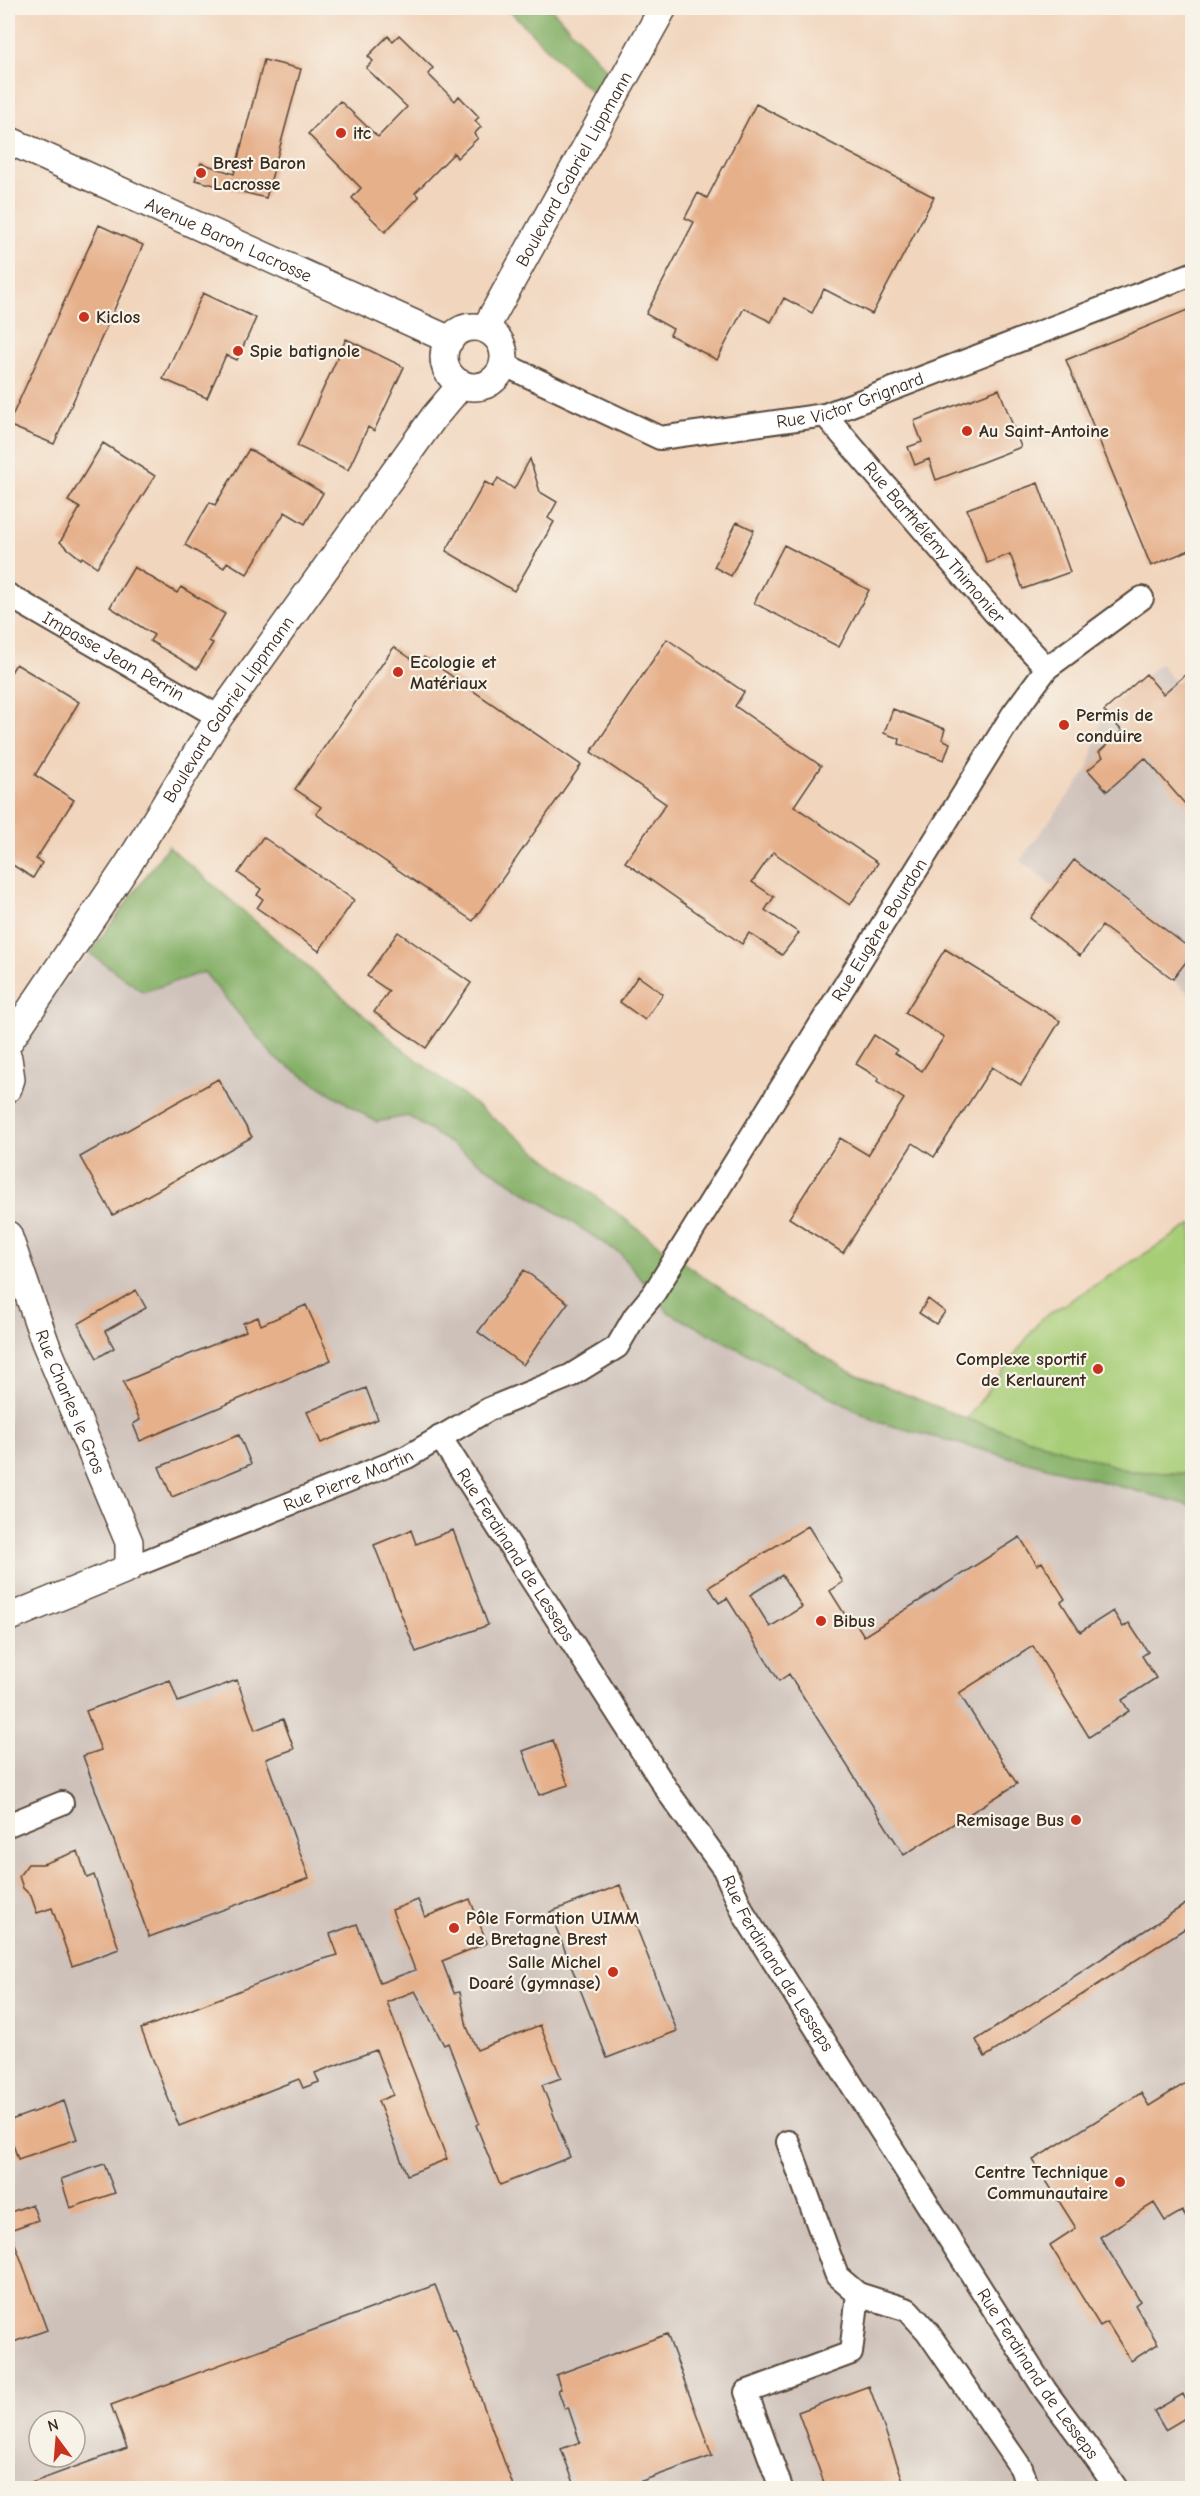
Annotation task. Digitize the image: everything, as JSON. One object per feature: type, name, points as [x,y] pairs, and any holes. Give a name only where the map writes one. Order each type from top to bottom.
[{"type":"street","name":"Boulevard Gabriel Lippmann","points":[[485,329],[663,8]]},
{"type":"street","name":"Avenue Baron Lacrosse","points":[[8,140],[450,340]]},
{"type":"street","name":"Rue Victor Grignard","points":[[503,364],[660,438],[825,415],[1192,274]]},
{"type":"street","points":[[465,328],[485,329],[492,333],[502,347],[503,364],[499,373],[482,386],[472,387],[462,384],[449,373],[445,365],[446,347],[450,340],[465,328]]},
{"type":"street","name":"Boulevard Gabriel Lippmann","points":[[8,1043],[129,863],[219,717],[434,417],[462,384]]},
{"type":"street","name":"Rue Barthélémy Thimonier","points":[[825,415],[994,612],[1047,668]]},
{"type":"street","name":"Impasse Jean Perrin","points":[[8,595],[219,717]]},
{"type":"street","name":"Rue Eugène Bourdon","points":[[654,1293],[1013,714],[1047,668],[1142,598]]},
{"type":"street","points":[[8,1058],[11,1079],[8,1088]]},
{"type":"street","name":"Rue Charles le Gros","points":[[8,1234],[45,1342],[129,1542],[129,1568]]},
{"type":"street","name":"Rue Pierre Martin","points":[[8,1618],[407,1457],[489,1409],[570,1376],[617,1347],[635,1316],[654,1293]]},
{"type":"street","name":"Rue Ferdinand de Lesseps","points":[[440,1437],[642,1752],[724,1869],[750,1925],[1045,2390],[1071,2427],[1093,2451],[1116,2488]]},
{"type":"street","points":[[8,1825],[62,1803]]},
{"type":"street","points":[[788,2142],[837,2276],[858,2294],[908,2310],[927,2331],[1021,2468],[1028,2488]]},
{"type":"street","points":[[781,2488],[746,2392],[851,2353],[858,2294]]},
{"type":"shaded area","points":[[8,8],[1192,8],[1192,1224],[1041,1319],[967,1419],[850,1373],[779,1329],[671,1254],[416,1060],[168,846],[90,953],[8,1044]]},
{"type":"shaded area","points":[[1160,663],[1192,704],[1192,995],[1020,860],[1088,770],[1104,711]]},
{"type":"shaded area","points":[[90,953],[143,992],[204,972],[275,1058],[376,1121],[408,1116],[621,1254],[668,1312],[878,1422],[1192,1504],[1192,2488],[8,2488],[8,1044]]},
{"type":"green space","points":[[507,8],[551,8],[608,71],[595,95],[567,69]]},
{"type":"green space","points":[[168,846],[405,1051],[671,1254],[779,1329],[846,1370],[967,1419],[1130,1471],[1192,1474],[1192,1504],[878,1422],[668,1312],[621,1254],[408,1116],[376,1122],[275,1058],[204,972],[143,992],[90,953]]},
{"type":"green space","name":"Complexe sportif de Kerlaurent","points":[[1192,1224],[1192,1474],[1130,1471],[967,1419],[1041,1319]]},
{"type":"building","name":"itc","points":[[399,35],[433,68],[428,74],[455,101],[459,96],[479,117],[475,121],[481,127],[474,134],[478,138],[457,158],[454,153],[415,193],[419,197],[385,232],[352,198],[361,188],[308,134],[340,101],[378,137],[407,107],[366,68],[373,61],[368,56],[388,36],[393,41]]},
{"type":"building","points":[[264,60],[301,69],[266,198],[195,180],[201,163],[234,174]]},
{"type":"building","points":[[756,104],[934,197],[872,314],[824,289],[812,313],[784,298],[771,322],[744,308],[717,360],[670,335],[673,329],[646,314],[694,222],[685,218],[698,193],[707,198]]},
{"type":"building","name":"Kiclos","points":[[99,225],[143,245],[54,444],[8,425]]},
{"type":"building","points":[[203,293],[256,318],[237,360],[226,355],[207,398],[163,379]]},
{"type":"building","points":[[1192,308],[1192,549],[1151,566],[1066,360]]},
{"type":"building","points":[[346,339],[404,367],[374,431],[368,427],[348,470],[297,446]]},
{"type":"building","name":"Au Saint-Antoine","points":[[999,389],[1021,447],[936,480],[929,459],[915,465],[908,447],[922,442],[914,421]]},
{"type":"building","points":[[103,443],[155,476],[97,567],[82,557],[81,559],[60,542],[80,508],[68,501]]},
{"type":"building","points":[[249,449],[323,493],[305,524],[285,512],[247,574],[227,562],[224,568],[185,545],[210,502],[215,505]]},
{"type":"building","points":[[530,459],[540,492],[557,502],[548,518],[554,522],[514,591],[446,551],[485,482],[493,487],[498,478],[514,489]]},
{"type":"building","points":[[1038,483],[1070,572],[1023,589],[1010,554],[987,563],[967,509]]},
{"type":"building","points":[[737,522],[754,530],[731,576],[714,567]]},
{"type":"building","points":[[784,545],[869,590],[839,647],[754,603]]},
{"type":"building","points":[[134,567],[177,593],[181,587],[225,614],[209,641],[213,643],[197,669],[150,641],[154,635],[110,607]]},
{"type":"building","points":[[667,639],[744,692],[735,706],[821,766],[794,806],[878,863],[850,905],[773,852],[752,882],[774,897],[765,910],[799,933],[782,955],[749,933],[742,944],[625,862],[666,804],[591,752]]},
{"type":"building","points":[[394,647],[419,664],[424,657],[581,765],[473,921],[316,814],[321,807],[295,789]]},
{"type":"building","points":[[16,664],[79,702],[35,775],[74,800],[36,859],[42,863],[33,878],[8,862],[8,677]]},
{"type":"building","points":[[1192,669],[1192,812],[1145,758],[1107,791],[1088,770],[1103,757],[1099,752],[1122,731],[1104,711],[1146,674],[1163,694]]},
{"type":"building","points":[[893,709],[945,729],[942,739],[950,743],[944,760],[899,744],[900,739],[884,733]]},
{"type":"building","points":[[263,837],[354,900],[319,951],[257,908],[263,899],[257,895],[261,889],[238,873]]},
{"type":"building","points":[[1074,860],[1192,950],[1192,954],[1173,979],[1102,926],[1080,956],[1030,918]]},
{"type":"building","points":[[398,932],[471,983],[426,1048],[374,1012],[389,991],[367,976]]},
{"type":"building","points":[[945,949],[1060,1021],[1021,1085],[992,1067],[934,1157],[913,1143],[843,1253],[789,1218],[840,1138],[868,1155],[904,1099],[877,1081],[879,1078],[856,1064],[874,1035],[922,1071],[944,1037],[905,1013]]},
{"type":"building","points":[[638,976],[663,994],[645,1020],[620,1002]]},
{"type":"building","points":[[218,1079],[252,1137],[113,1215],[80,1157]]},
{"type":"building","points":[[524,1270],[568,1303],[523,1365],[478,1332]]},
{"type":"building","points":[[136,1290],[146,1308],[105,1331],[114,1348],[97,1358],[78,1324]]},
{"type":"building","points":[[928,1299],[945,1312],[936,1324],[919,1313]]},
{"type":"building","points":[[306,1305],[331,1360],[140,1441],[133,1424],[140,1420],[123,1382],[246,1331],[243,1323],[258,1317],[261,1325]]},
{"type":"building","points":[[366,1388],[378,1419],[321,1443],[307,1412]]},
{"type":"building","points":[[239,1435],[251,1464],[172,1497],[159,1467]]},
{"type":"building","points":[[808,1526],[843,1582],[830,1591],[847,1618],[851,1615],[864,1636],[1020,1537],[1037,1565],[1042,1562],[1065,1599],[1061,1602],[1080,1632],[1113,1611],[1123,1627],[1129,1623],[1148,1652],[1142,1656],[1156,1678],[1122,1700],[1129,1711],[1089,1737],[1033,1646],[959,1693],[1017,1784],[904,1855],[789,1674],[779,1681],[727,1598],[719,1603],[709,1587]],"holes":[[[782,1575],[802,1607],[770,1627],[750,1595]]]},
{"type":"building","points":[[411,1530],[416,1544],[453,1530],[488,1625],[416,1652],[374,1545]]},
{"type":"building","points":[[170,1680],[178,1702],[237,1680],[255,1730],[283,1719],[294,1749],[266,1759],[309,1878],[149,1937],[83,1756],[101,1750],[86,1711]]},
{"type":"building","points":[[553,1740],[568,1785],[539,1795],[523,1751]]},
{"type":"building","points":[[78,1851],[87,1878],[94,1875],[119,1949],[72,1966],[52,1908],[37,1913],[31,1896],[23,1888],[19,1876],[28,1864],[43,1864]]},
{"type":"building","name":"Salle Michel Doaré (gymnase)","points":[[620,1885],[677,2031],[607,2058],[550,1912]]},
{"type":"building","points":[[470,1899],[487,1943],[442,1961],[454,1993],[460,1992],[467,2027],[477,2050],[540,2025],[561,2078],[542,2085],[570,2157],[500,2185],[476,2125],[479,2123],[448,2043],[444,2045],[415,1991],[387,2002],[447,2159],[407,2175],[378,2101],[393,2095],[376,2050],[315,2073],[319,2082],[303,2088],[299,2079],[179,2126],[141,2029],[313,1962],[338,1955],[330,1934],[357,1924],[380,1983],[415,1970],[392,1910],[418,1900],[425,1917]]},
{"type":"building","points":[[1192,1900],[1192,1924],[985,2057],[976,2040]]},
{"type":"building","name":"Centre Technique Communautaire","points":[[1192,2079],[1192,2227],[1182,2211],[1165,2221],[1154,2203],[1100,2237],[1140,2301],[1135,2305],[1158,2344],[1131,2361],[1107,2322],[1100,2326],[1050,2245],[1076,2228],[1033,2160],[1141,2093],[1149,2106]]},
{"type":"building","points":[[64,2101],[77,2139],[18,2159],[8,2130],[8,2121]]},
{"type":"building","points":[[104,2164],[115,2193],[70,2208],[61,2179]]},
{"type":"building","points":[[32,2204],[38,2220],[10,2230],[47,2330],[8,2344],[8,2213]]},
{"type":"building","points":[[435,2285],[453,2330],[455,2329],[514,2488],[23,2488],[23,2486],[70,2469],[87,2469],[87,2463],[127,2448],[111,2405]]},
{"type":"building","points":[[667,2334],[712,2456],[622,2488],[576,2488],[561,2449],[580,2442],[568,2407],[565,2409],[558,2390],[561,2389],[556,2375]]},
{"type":"building","points":[[869,2386],[904,2483],[889,2488],[826,2488],[798,2412]]},
{"type":"building","points":[[1183,2394],[1192,2414],[1165,2430],[1154,2411]]},
{"type":"place","name":"itc","points":[[341,133]]},
{"type":"place","name":"Brest Baron Lacrosse","points":[[201,173]]},
{"type":"place","name":"Kiclos","points":[[84,317]]},
{"type":"place","name":"Spie batignole","points":[[238,351]]},
{"type":"place","name":"Au Saint-Antoine","points":[[967,431]]},
{"type":"place","name":"Ecologie et Matériaux","points":[[398,672]]},
{"type":"place","name":"Permis de conduire","points":[[1064,725]]},
{"type":"place","name":"Complexe sportif de Kerlaurent","points":[[1098,1369]]},
{"type":"place","name":"Bibus","points":[[821,1621]]},
{"type":"place","name":"Remisage Bus","points":[[1076,1820]]},
{"type":"place","name":"Pôle Formation UIMM de Bretagne Brest","points":[[454,1928]]},
{"type":"place","name":"Salle Michel Doaré (gymnase)","points":[[613,1972]]},
{"type":"place","name":"Centre Technique Communautaire","points":[[1120,2182]]}]
